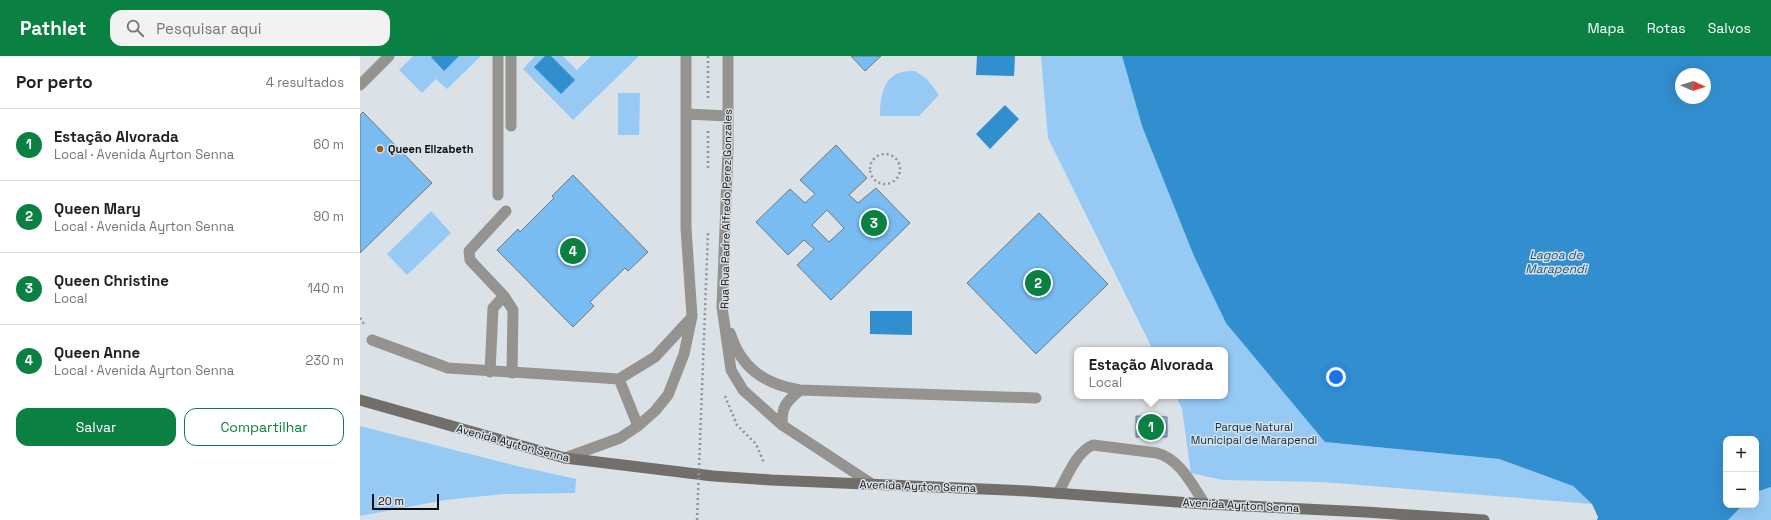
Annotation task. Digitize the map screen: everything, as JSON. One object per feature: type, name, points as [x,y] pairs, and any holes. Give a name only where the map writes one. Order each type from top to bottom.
[{"type":"main road","name":"Avenida Ayrton Senna","points":[[360,400],[565,458],[713,476],[1058,493],[1205,504],[1484,520]]},
{"type":"street","points":[[360,85],[389,56]]},
{"type":"street","points":[[498,56],[498,194]]},
{"type":"street","points":[[511,56],[511,126]]},
{"type":"street","points":[[565,458],[620,438],[638,426],[655,411],[668,395],[684,354],[692,316],[686,228],[686,56]]},
{"type":"street","name":"Rua Rua Padre Alfredo Perez Gonzales","points":[[728,56],[728,116],[722,307],[731,370],[743,390],[782,425],[872,484]]},
{"type":"street","points":[[686,114],[728,116]]},
{"type":"street","points":[[506,211],[469,252],[470,260],[504,296],[513,310],[512,373]]},
{"type":"street","points":[[490,372],[492,308],[504,296]]},
{"type":"street","points":[[722,307],[735,349],[750,368],[767,380],[782,387],[800,390],[1036,398]]},
{"type":"street","points":[[372,340],[448,368],[490,372],[619,379],[655,357],[692,316]]},
{"type":"street","points":[[619,379],[638,426]]},
{"type":"street","points":[[782,425],[782,410],[787,401],[800,390]]},
{"type":"street","points":[[1058,493],[1081,454],[1086,448],[1093,445],[1157,453],[1167,456],[1176,463],[1205,504]]},
{"type":"path","points":[[708,56],[708,177]]},
{"type":"path","points":[[880,155],[889,155],[897,161],[899,165],[899,175],[892,182],[888,184],[878,183],[872,176],[870,171],[872,162],[880,155]]},
{"type":"path","points":[[697,520],[708,224]]},
{"type":"green space","points":[[413,56],[481,56],[447,89],[436,79],[422,93],[399,70]]},
{"type":"green space","points":[[535,56],[563,56],[577,70],[591,56],[639,56],[573,120],[523,69]]},
{"type":"green space","name":"Parque Natural Municipal de Marapendi","points":[[1041,56],[1122,56],[1142,126],[1325,442],[1499,459],[1573,486],[1592,504],[1322,482],[1223,480],[1191,473],[1182,409],[1177,399],[1228,399],[1228,347],[1152,347],[1048,138]]},
{"type":"green space","points":[[905,71],[915,71],[927,79],[939,95],[919,116],[880,116],[883,91],[889,80],[899,73]]},
{"type":"green space","points":[[618,93],[640,93],[639,135],[618,135]]},
{"type":"green space","points":[[431,211],[451,233],[407,275],[387,254]]},
{"type":"green space","points":[[360,426],[517,466],[576,479],[575,493],[504,494],[445,500],[360,516]]},
{"type":"green space","points":[[1771,487],[1771,520],[1728,520],[1740,508],[1759,508],[1759,491]]},
{"type":"water","points":[[459,56],[444,71],[431,57]]},
{"type":"water","points":[[545,56],[551,56],[575,80],[561,94],[534,67]]},
{"type":"water","points":[[977,56],[1015,56],[1014,76],[976,75]]},
{"type":"water","name":"Lagoa de Marapendi","points":[[1122,56],[1771,56],[1771,487],[1759,491],[1759,436],[1723,436],[1723,508],[1740,508],[1728,520],[1597,520],[1598,517],[1592,504],[1573,486],[1499,459],[1325,442],[1226,323],[1194,256],[1142,126]]},
{"type":"water","points":[[1005,105],[1019,119],[990,149],[976,134]]},
{"type":"water","points":[[870,311],[912,311],[912,335],[870,334]]},
{"type":"building","points":[[851,56],[881,56],[865,71]]},
{"type":"building","name":"Queen Elizabeth","points":[[363,112],[432,183],[360,253],[360,115]]},
{"type":"building","points":[[836,145],[867,178],[849,195],[858,203],[876,188],[910,223],[831,300],[797,265],[814,249],[804,240],[788,255],[756,222],[790,189],[805,203],[815,194],[800,180]],"holes":[[[827,210],[844,228],[829,242],[812,225]]]},
{"type":"building","points":[[573,175],[648,252],[628,271],[625,268],[590,302],[594,306],[573,327],[497,250],[518,229],[520,232],[554,198],[552,196]]},
{"type":"building","points":[[1039,213],[1108,284],[1036,354],[967,283]]},
{"type":"building","points":[[1136,416],[1167,417],[1167,437],[1136,437]]},
{"type":"place","name":"Queen Elizabeth","points":[[380,149]]},
{"type":"place","name":"Queen Christine","points":[[874,223]]},
{"type":"place","name":"Queen Anne","points":[[573,251]]},
{"type":"place","name":"Queen Mary","points":[[1038,283]]},
{"type":"place","name":"Estação Alvorada","points":[[1151,427]]}]
